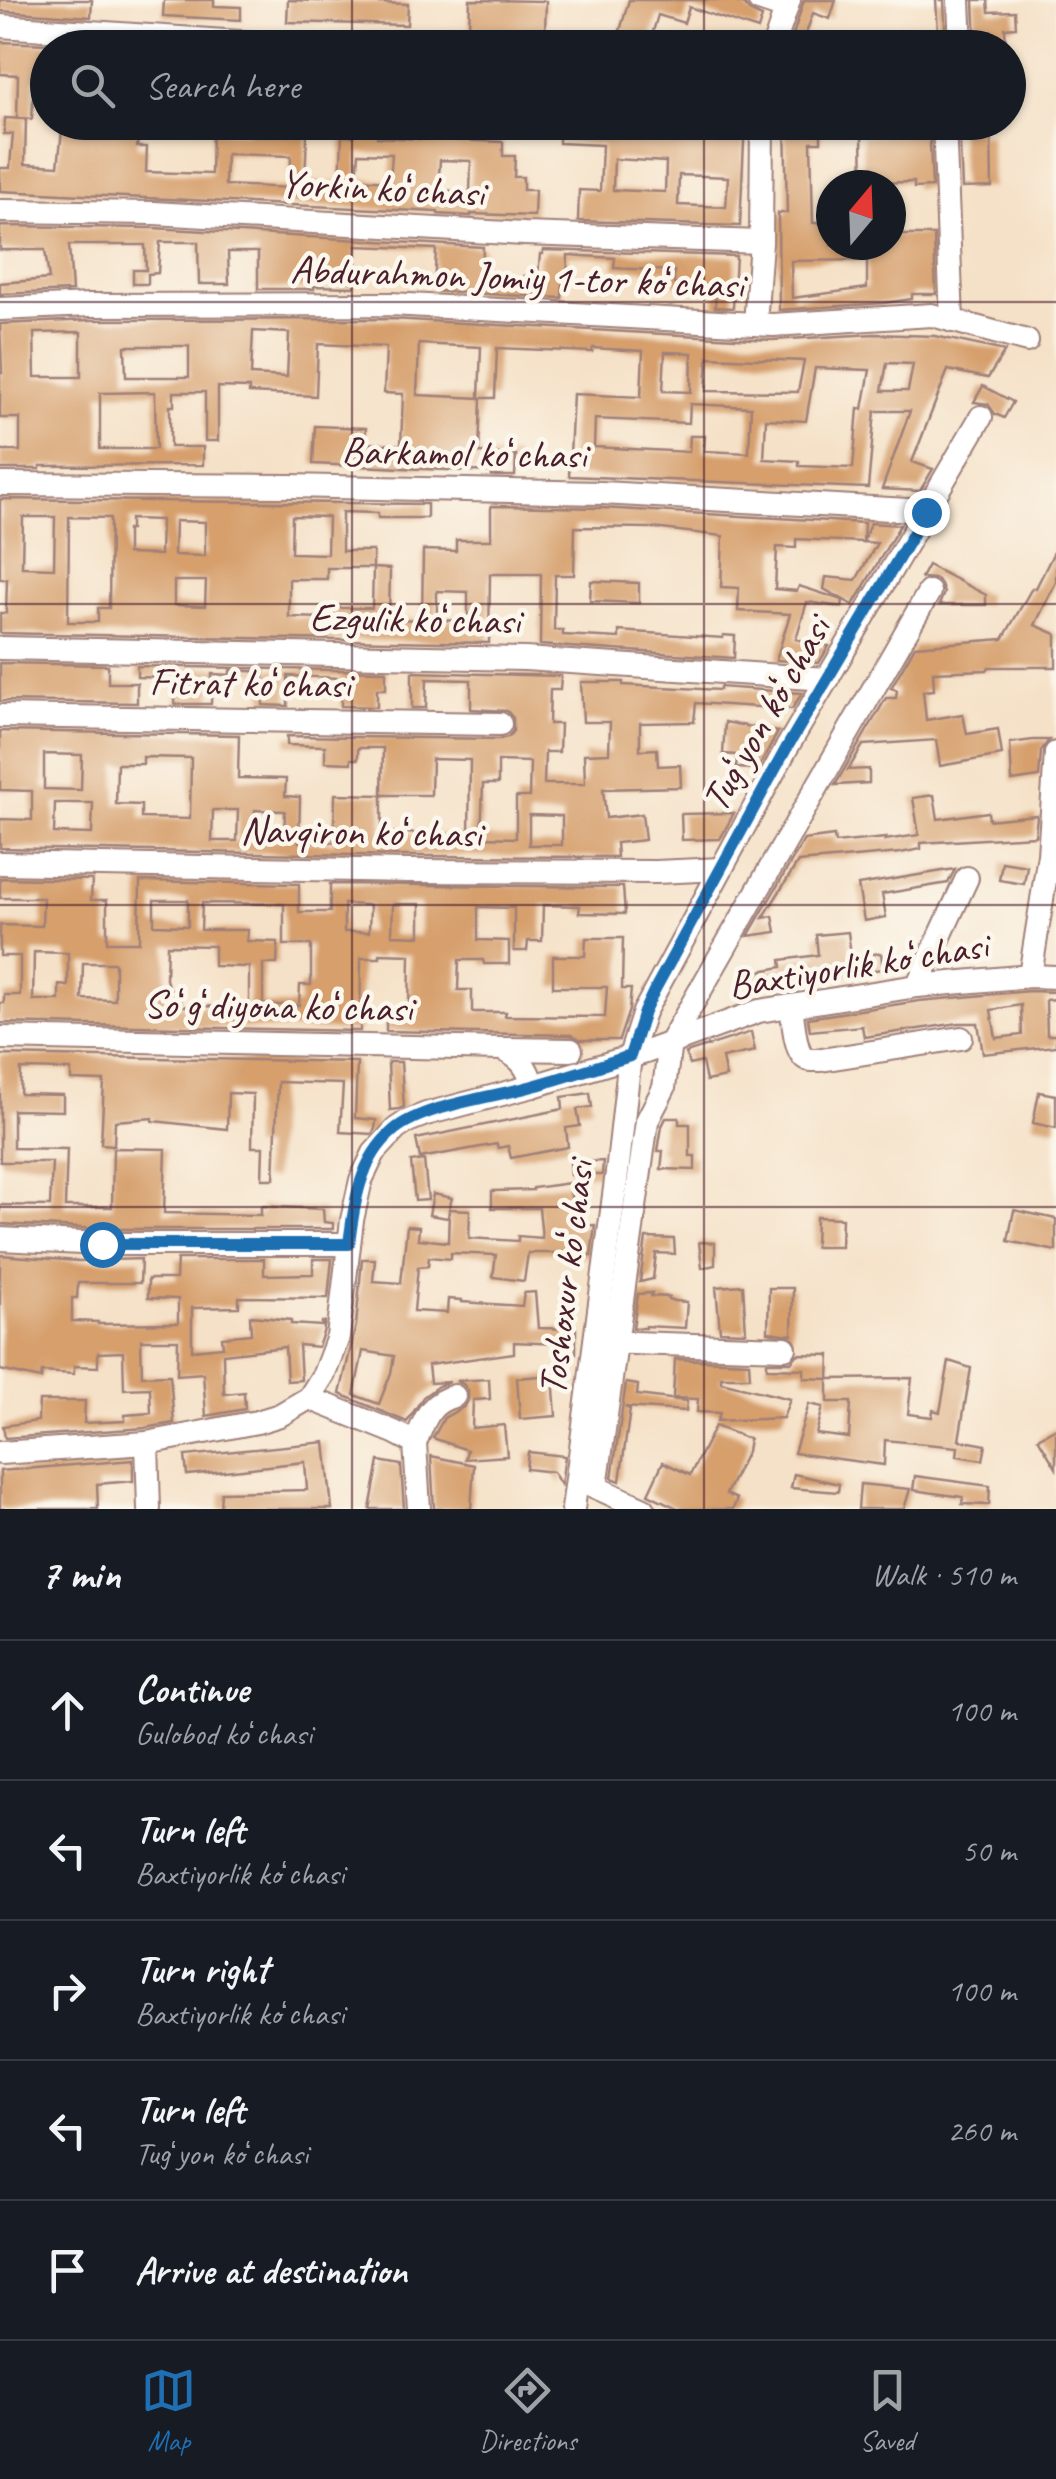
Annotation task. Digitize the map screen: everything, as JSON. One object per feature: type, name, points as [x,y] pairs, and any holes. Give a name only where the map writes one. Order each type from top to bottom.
[{"type":"street","points":[[759,0],[788,5],[779,30]]},
{"type":"street","points":[[959,0],[960,30]]},
{"type":"street","points":[[0,26],[60,30]]},
{"type":"street","points":[[755,324],[762,140]]},
{"type":"street","points":[[945,140],[952,320]]},
{"type":"street","name":"Yorkin koʻchasi","points":[[0,210],[154,212],[524,234],[760,242]]},
{"type":"street","name":"Abdurahmon Jomiy 1-tor koʻchasi","points":[[0,309],[391,304],[774,325],[932,315],[1027,341]]},
{"type":"street","name":"Tugʻyon koʻchasi","points":[[630,1056],[654,991],[786,749],[981,417]]},
{"type":"street","name":"Barkamol koʻchasi","points":[[0,484],[602,493],[926,512]]},
{"type":"street","points":[[617,1258],[647,1121],[664,1088],[670,1043],[929,592]]},
{"type":"street","name":"Ezgulik koʻchasi","points":[[0,648],[526,659],[828,679]]},
{"type":"street","name":"Fitrat koʻchasi","points":[[0,716],[500,724]]},
{"type":"street","points":[[1030,976],[1048,855],[1056,763]]},
{"type":"street","name":"Navqiron koʻchasi","points":[[0,864],[407,871],[721,869]]},
{"type":"street","points":[[918,986],[967,878]]},
{"type":"street","name":"Baxtiyorlik koʻchasi","points":[[309,1398],[332,1358],[338,1337],[361,1180],[374,1152],[396,1129],[426,1114],[630,1056],[759,1011],[918,986],[1056,976]]},
{"type":"street","points":[[791,1006],[798,1048],[808,1060],[961,1038]]},
{"type":"street","name":"Soʻgʻdiyona koʻchasi","points":[[0,1038],[571,1050]]},
{"type":"street","points":[[502,1049],[519,1057],[528,1068],[532,1086]]},
{"type":"street","name":"Toshoxur koʻchasi","points":[[586,1483],[617,1258],[630,1056]]},
{"type":"street","points":[[0,1239],[102,1244],[349,1244]]},
{"type":"street","points":[[606,1342],[785,1348]]},
{"type":"street","points":[[419,1509],[415,1443],[432,1407],[454,1396]]},
{"type":"street","points":[[0,1453],[147,1443],[257,1422],[280,1415],[309,1398],[415,1443]]},
{"type":"street","points":[[147,1443],[149,1509]]},
{"type":"street","points":[[573,1509],[586,1483],[644,1509]]},
{"type":"building","points":[[0,0],[92,0],[91,17],[0,11]]},
{"type":"building","points":[[164,0],[214,0],[214,6],[241,7],[241,20],[163,16]]},
{"type":"building","points":[[288,0],[408,4],[407,25],[287,22]]},
{"type":"building","points":[[470,0],[546,1],[545,30],[469,28]]},
{"type":"building","points":[[629,0],[731,0],[762,17],[758,30],[689,7],[684,23],[658,15],[653,30],[620,30]]},
{"type":"building","points":[[804,0],[836,0],[830,19],[813,13],[807,30],[795,30]]},
{"type":"building","points":[[936,0],[944,0],[945,30],[938,30]]},
{"type":"building","points":[[974,0],[988,0],[989,12],[1015,11],[1016,27],[975,30]]},
{"type":"building","points":[[0,42],[30,43],[30,119],[17,118],[18,75],[0,74]]},
{"type":"building","points":[[5,118],[26,119],[25,164],[58,166],[61,140],[138,140],[137,147],[147,147],[146,172],[211,174],[212,140],[307,140],[305,182],[340,183],[342,140],[503,142],[503,156],[515,156],[514,177],[523,177],[523,190],[535,190],[534,216],[0,191],[0,168],[10,168],[13,134],[4,134]],"holes":[[[359,153],[392,154],[390,181],[357,179]],[[226,154],[291,156],[290,188],[225,185]],[[440,160],[471,161],[470,192],[438,190]]]},
{"type":"building","points":[[744,140],[740,226],[578,221],[579,190],[600,191],[602,145],[559,143]],"holes":[[[614,159],[666,162],[665,192],[613,190]],[[679,175],[728,177],[726,207],[678,205]]]},
{"type":"building","points":[[785,140],[821,140],[811,142],[816,260],[867,260],[906,260],[906,235],[934,235],[936,294],[912,294],[912,299],[884,303],[779,310],[778,213],[787,213]],"holes":[[[867,260],[867,288],[792,298],[791,261]]]},
{"type":"building","points":[[862,140],[930,140],[932,187],[914,188],[914,182],[906,182],[906,170],[863,170]]},
{"type":"building","points":[[960,140],[991,140],[992,187],[962,188]]},
{"type":"building","points":[[0,226],[153,228],[483,247],[482,276],[524,279],[538,276],[543,250],[736,256],[733,308],[715,307],[716,286],[674,284],[674,271],[614,268],[615,258],[568,255],[562,298],[434,291],[436,249],[356,246],[354,287],[314,289],[258,289],[258,252],[228,252],[229,284],[199,284],[198,242],[160,242],[158,273],[148,274],[148,284],[133,284],[133,270],[146,270],[145,245],[69,245],[72,291],[0,294],[0,283],[49,279],[45,250],[0,250]]},
{"type":"building","points":[[391,319],[772,340],[874,334],[935,336],[1005,351],[988,378],[948,370],[912,462],[933,469],[920,491],[882,489],[910,411],[875,411],[868,488],[569,476],[573,394],[641,397],[643,351],[593,348],[592,352],[497,348],[495,398],[481,398],[479,453],[516,455],[515,476],[313,464],[315,426],[366,428],[365,443],[401,445],[403,394],[384,393],[386,347],[318,344],[316,396],[249,393],[249,388],[218,387],[218,441],[205,441],[205,392],[174,392],[170,447],[203,447],[203,465],[0,469],[0,451],[20,451],[20,418],[0,418],[0,324]],"holes":[[[253,331],[289,333],[287,377],[251,375]],[[81,332],[81,377],[35,377],[34,333]],[[419,344],[481,347],[479,398],[417,395]],[[125,346],[189,346],[189,377],[126,377]],[[665,352],[692,353],[691,392],[663,391]],[[708,357],[804,361],[798,392],[706,391]],[[887,363],[913,364],[908,391],[882,391]],[[815,368],[870,370],[863,409],[858,408],[853,468],[799,466],[799,461],[764,459],[766,419],[806,421]],[[155,392],[156,449],[100,449],[100,393]],[[690,404],[751,407],[749,453],[704,451],[705,436],[690,436],[689,452],[594,447],[595,419],[689,423]]]},
{"type":"building","points":[[983,386],[1013,402],[1004,418],[988,404],[974,402]]},
{"type":"building","points":[[0,499],[427,504],[427,518],[378,518],[378,513],[342,512],[342,551],[373,551],[373,568],[390,569],[389,619],[422,620],[423,550],[456,551],[456,540],[491,540],[491,506],[601,508],[864,523],[863,542],[796,539],[796,548],[777,547],[775,589],[797,591],[799,586],[843,600],[842,607],[807,602],[796,639],[829,646],[819,663],[776,660],[790,614],[738,611],[739,588],[721,587],[723,536],[653,528],[575,527],[574,575],[555,575],[554,630],[563,630],[563,635],[619,638],[619,631],[735,636],[734,658],[540,645],[541,574],[490,574],[489,643],[0,633],[0,613],[6,613],[7,579],[0,579]],"holes":[[[292,516],[328,517],[327,554],[291,553]],[[23,517],[55,517],[54,568],[22,567]],[[69,517],[110,518],[109,608],[98,608],[98,622],[68,622]],[[130,519],[161,520],[160,555],[127,554]],[[175,521],[205,522],[205,556],[174,555]],[[327,568],[373,568],[372,608],[325,608],[324,618],[289,617],[289,579],[327,579]],[[174,581],[206,581],[205,606],[174,605]],[[437,591],[468,592],[468,621],[437,620]]]},
{"type":"building","points":[[870,523],[900,525],[853,605],[824,589],[826,577],[856,580],[877,543],[863,542]]},
{"type":"building","points":[[1056,548],[1056,582],[1035,625],[1056,634],[1056,667],[933,672],[934,690],[923,691],[926,720],[963,714],[967,734],[998,729],[1002,755],[940,766],[936,740],[863,745],[848,770],[869,769],[869,783],[835,785],[886,698],[896,698],[897,690],[891,688],[915,646],[1003,639]]},
{"type":"building","points":[[928,565],[986,595],[986,605],[939,605],[944,593],[941,584],[936,579],[921,578]]},
{"type":"building","points":[[591,581],[639,583],[639,603],[590,601]]},
{"type":"building","points":[[0,663],[108,665],[108,683],[137,683],[137,703],[0,701]]},
{"type":"building","points":[[137,666],[386,671],[386,689],[377,689],[377,707],[341,706],[341,678],[288,676],[288,706],[263,705],[264,672],[230,670],[230,675],[212,674],[211,704],[175,704],[176,678],[137,677]]},
{"type":"building","points":[[412,672],[561,676],[560,690],[550,690],[549,724],[560,724],[559,752],[545,752],[544,784],[585,784],[584,754],[609,753],[610,722],[583,722],[581,682],[802,693],[792,709],[696,703],[694,722],[640,723],[640,750],[657,749],[658,766],[680,765],[681,787],[603,789],[606,818],[642,814],[645,840],[616,843],[617,857],[0,848],[0,819],[32,820],[32,791],[0,790],[0,731],[239,735],[238,778],[286,779],[285,796],[300,797],[299,842],[334,842],[335,794],[382,795],[383,748],[358,748],[358,759],[351,759],[351,763],[325,762],[325,746],[287,745],[287,736],[500,739],[513,731],[513,718],[507,711],[471,709],[471,680],[427,679],[426,708],[412,708]],"holes":[[[44,754],[82,755],[81,790],[44,789]],[[143,757],[191,758],[190,819],[141,818],[141,805],[116,804],[117,764],[143,764]],[[432,759],[470,760],[469,836],[382,832],[382,795],[431,795]],[[498,761],[530,762],[529,797],[516,797],[516,838],[481,837],[483,784],[498,784]],[[55,803],[93,803],[92,834],[54,833]],[[213,810],[238,810],[237,841],[212,841]],[[255,810],[285,811],[284,839],[255,838]],[[529,815],[562,816],[562,845],[529,845]]]},
{"type":"building","points":[[725,722],[778,732],[758,769],[736,768],[737,755],[723,754]]},
{"type":"building","points":[[1049,740],[1041,751],[1039,777],[1012,781],[1010,743]]},
{"type":"building","points":[[934,795],[938,819],[988,812],[989,820],[1037,815],[1035,836],[921,843],[921,849],[900,853],[798,862],[763,918],[773,916],[776,932],[748,936],[804,840],[834,836],[835,843],[919,835],[913,798]]},
{"type":"building","points":[[734,813],[720,839],[682,840],[681,814]]},
{"type":"building","points":[[1002,862],[1027,866],[1024,884],[999,880]]},
{"type":"building","points":[[955,869],[948,883],[882,894],[886,917],[864,921],[858,885]]},
{"type":"building","points":[[0,878],[92,880],[91,900],[107,900],[107,942],[139,942],[140,881],[299,884],[299,912],[330,912],[330,884],[623,887],[625,914],[579,913],[580,906],[543,905],[542,941],[528,941],[527,951],[514,951],[514,908],[478,907],[478,940],[509,941],[509,964],[459,960],[458,990],[472,990],[472,1012],[605,1017],[607,987],[553,987],[553,956],[585,956],[586,938],[623,938],[622,989],[631,989],[629,1010],[619,1040],[581,1040],[571,1035],[386,1031],[386,1013],[409,1013],[410,955],[380,954],[380,958],[361,958],[360,1031],[0,1023],[4,995],[20,995],[20,956],[0,956],[0,925],[42,926],[43,898],[0,898]],"holes":[[[154,900],[188,900],[188,926],[154,925]],[[202,903],[284,904],[284,945],[311,945],[311,985],[300,985],[299,1005],[263,1005],[263,964],[277,964],[278,942],[247,941],[248,930],[201,930]],[[344,904],[370,905],[369,932],[344,932]],[[393,904],[420,904],[420,936],[392,935]],[[167,945],[214,946],[214,966],[249,967],[249,1007],[181,1006],[181,990],[169,989]],[[34,952],[68,953],[68,986],[59,985],[59,1000],[33,1000]],[[83,963],[115,963],[115,1000],[82,999]]]},
{"type":"building","points":[[848,932],[851,956],[881,953],[883,969],[751,988],[748,973],[782,967],[781,960],[818,955],[816,935]]},
{"type":"building","points":[[1056,992],[1056,999],[1046,1000],[1047,1035],[1056,1035],[1056,1046],[983,1054],[978,1023],[864,1037],[862,1026],[810,1031],[808,1018],[919,1001]],"holes":[[[1021,1005],[1022,1035],[996,1038],[991,1010]]]},
{"type":"building","points":[[751,1032],[755,1051],[722,1058],[726,1077],[706,1081],[702,1062],[689,1065],[686,1053]]},
{"type":"building","points":[[0,1055],[357,1062],[355,1118],[376,1120],[375,1129],[372,1134],[340,1132],[343,1084],[278,1082],[274,1179],[262,1179],[263,1147],[252,1147],[253,1094],[228,1093],[227,1129],[153,1118],[115,1121],[114,1145],[101,1144],[104,1081],[71,1080],[71,1070],[21,1069],[20,1094],[63,1095],[63,1111],[13,1110],[13,1148],[67,1149],[65,1207],[112,1207],[113,1148],[166,1149],[164,1213],[261,1215],[261,1206],[323,1209],[324,1222],[333,1223],[333,1229],[102,1229],[0,1224],[0,1205],[50,1206],[52,1162],[0,1162]]},
{"type":"building","points":[[388,1062],[401,1062],[404,1107],[399,1109],[390,1110]]},
{"type":"building","points":[[1039,1092],[1056,1095],[1056,1128],[1033,1123]]},
{"type":"building","points":[[590,1093],[592,1107],[577,1109],[580,1126],[566,1128],[568,1147],[511,1158],[508,1146],[498,1148],[497,1144],[420,1158],[416,1139],[563,1109],[562,1097]]},
{"type":"building","points":[[666,1118],[679,1118],[679,1124],[690,1124],[690,1156],[695,1156],[695,1170],[661,1169],[663,1151],[658,1151]]},
{"type":"building","points":[[424,1160],[428,1200],[415,1201],[411,1162]]},
{"type":"building","points":[[603,1161],[602,1175],[571,1175],[570,1163]]},
{"type":"building","points":[[570,1183],[573,1226],[595,1225],[591,1256],[528,1253],[524,1281],[493,1277],[496,1255],[451,1253],[451,1259],[429,1257],[428,1266],[418,1267],[414,1311],[447,1313],[448,1299],[522,1306],[524,1293],[535,1292],[538,1328],[576,1329],[576,1353],[559,1353],[559,1344],[514,1342],[514,1353],[428,1365],[430,1383],[450,1382],[423,1397],[407,1422],[340,1394],[356,1325],[362,1259],[375,1259],[373,1281],[401,1283],[407,1226],[419,1227],[418,1239],[448,1242],[449,1210],[448,1218],[429,1215],[433,1194],[452,1198],[449,1209],[470,1210],[469,1238],[542,1238],[539,1208],[492,1208],[492,1191]],"holes":[[[363,1351],[394,1356],[379,1404],[354,1395]]]},
{"type":"building","points":[[1014,1210],[1056,1219],[1056,1251],[1008,1241]]},
{"type":"building","points":[[816,1217],[842,1218],[841,1247],[815,1247]]},
{"type":"building","points":[[646,1238],[674,1239],[675,1254],[656,1253],[653,1279],[640,1282]]},
{"type":"building","points":[[699,1242],[715,1243],[715,1265],[702,1268]]},
{"type":"building","points":[[0,1255],[78,1261],[141,1259],[140,1283],[78,1283],[77,1298],[72,1298],[72,1321],[98,1324],[178,1323],[178,1299],[148,1298],[148,1279],[176,1279],[177,1259],[264,1259],[264,1275],[313,1274],[313,1259],[332,1259],[328,1298],[239,1297],[239,1307],[192,1308],[192,1350],[223,1347],[222,1337],[251,1334],[250,1316],[291,1320],[291,1324],[322,1326],[325,1322],[323,1333],[318,1347],[299,1345],[301,1380],[287,1381],[285,1347],[223,1354],[224,1394],[244,1392],[245,1409],[206,1416],[203,1373],[177,1375],[178,1340],[141,1340],[142,1376],[170,1375],[174,1423],[5,1438],[3,1426],[38,1421],[39,1401],[85,1401],[84,1423],[125,1421],[125,1415],[151,1413],[150,1388],[124,1389],[123,1352],[98,1353],[98,1367],[74,1366],[74,1374],[42,1372],[41,1379],[0,1370]]},
{"type":"building","points":[[743,1285],[746,1332],[720,1331],[716,1287]]},
{"type":"building","points":[[769,1288],[793,1288],[792,1335],[768,1332]]},
{"type":"building","points":[[652,1293],[651,1296],[687,1302],[685,1328],[633,1328],[638,1294]]},
{"type":"building","points":[[798,1354],[830,1355],[829,1379],[804,1378],[804,1369],[767,1368],[767,1362],[791,1362]]},
{"type":"building","points":[[675,1359],[749,1362],[750,1377],[721,1377],[721,1382],[790,1399],[783,1418],[717,1421],[720,1413],[697,1412],[698,1399],[673,1398]]},
{"type":"building","points":[[949,1361],[971,1368],[959,1440],[986,1445],[983,1460],[957,1456],[958,1447],[885,1440],[884,1465],[794,1453],[809,1404],[823,1407],[816,1434],[849,1438],[851,1402],[828,1402],[828,1379],[912,1378],[908,1414],[932,1417],[933,1410],[940,1412]]},
{"type":"building","points":[[553,1375],[556,1416],[520,1419],[517,1378]]},
{"type":"building","points":[[489,1379],[490,1399],[473,1400],[472,1428],[504,1425],[507,1456],[465,1459],[467,1450],[433,1438],[444,1418],[468,1400],[468,1390],[456,1381]]},
{"type":"building","points":[[626,1383],[638,1385],[637,1395],[687,1401],[686,1411],[625,1407],[630,1409],[620,1481],[612,1478]]},
{"type":"building","points":[[715,1426],[749,1439],[726,1494],[737,1499],[733,1509],[679,1509],[648,1494],[663,1462],[690,1475]]},
{"type":"building","points":[[1056,1428],[1056,1468],[1038,1438]]},
{"type":"building","points":[[325,1442],[332,1509],[220,1509],[221,1492],[307,1490],[305,1462],[187,1475],[185,1456]]},
{"type":"building","points":[[528,1452],[565,1456],[561,1485],[553,1472],[526,1469]]},
{"type":"building","points":[[431,1456],[474,1465],[471,1509],[434,1509]]},
{"type":"building","points":[[133,1460],[133,1481],[97,1484],[98,1509],[0,1509],[0,1471]]},
{"type":"building","points":[[379,1461],[401,1465],[404,1509],[370,1509]]},
{"type":"building","points":[[794,1474],[839,1484],[838,1492],[791,1488]]},
{"type":"building","points":[[915,1476],[990,1486],[989,1505],[962,1504],[963,1497],[913,1490]]},
{"type":"building","points":[[860,1484],[910,1489],[904,1509],[858,1509]]},
{"type":"route","points":[[102,1244],[349,1244],[361,1180],[374,1152],[396,1129],[426,1114],[630,1056],[654,991],[786,749],[926,512]]}]
